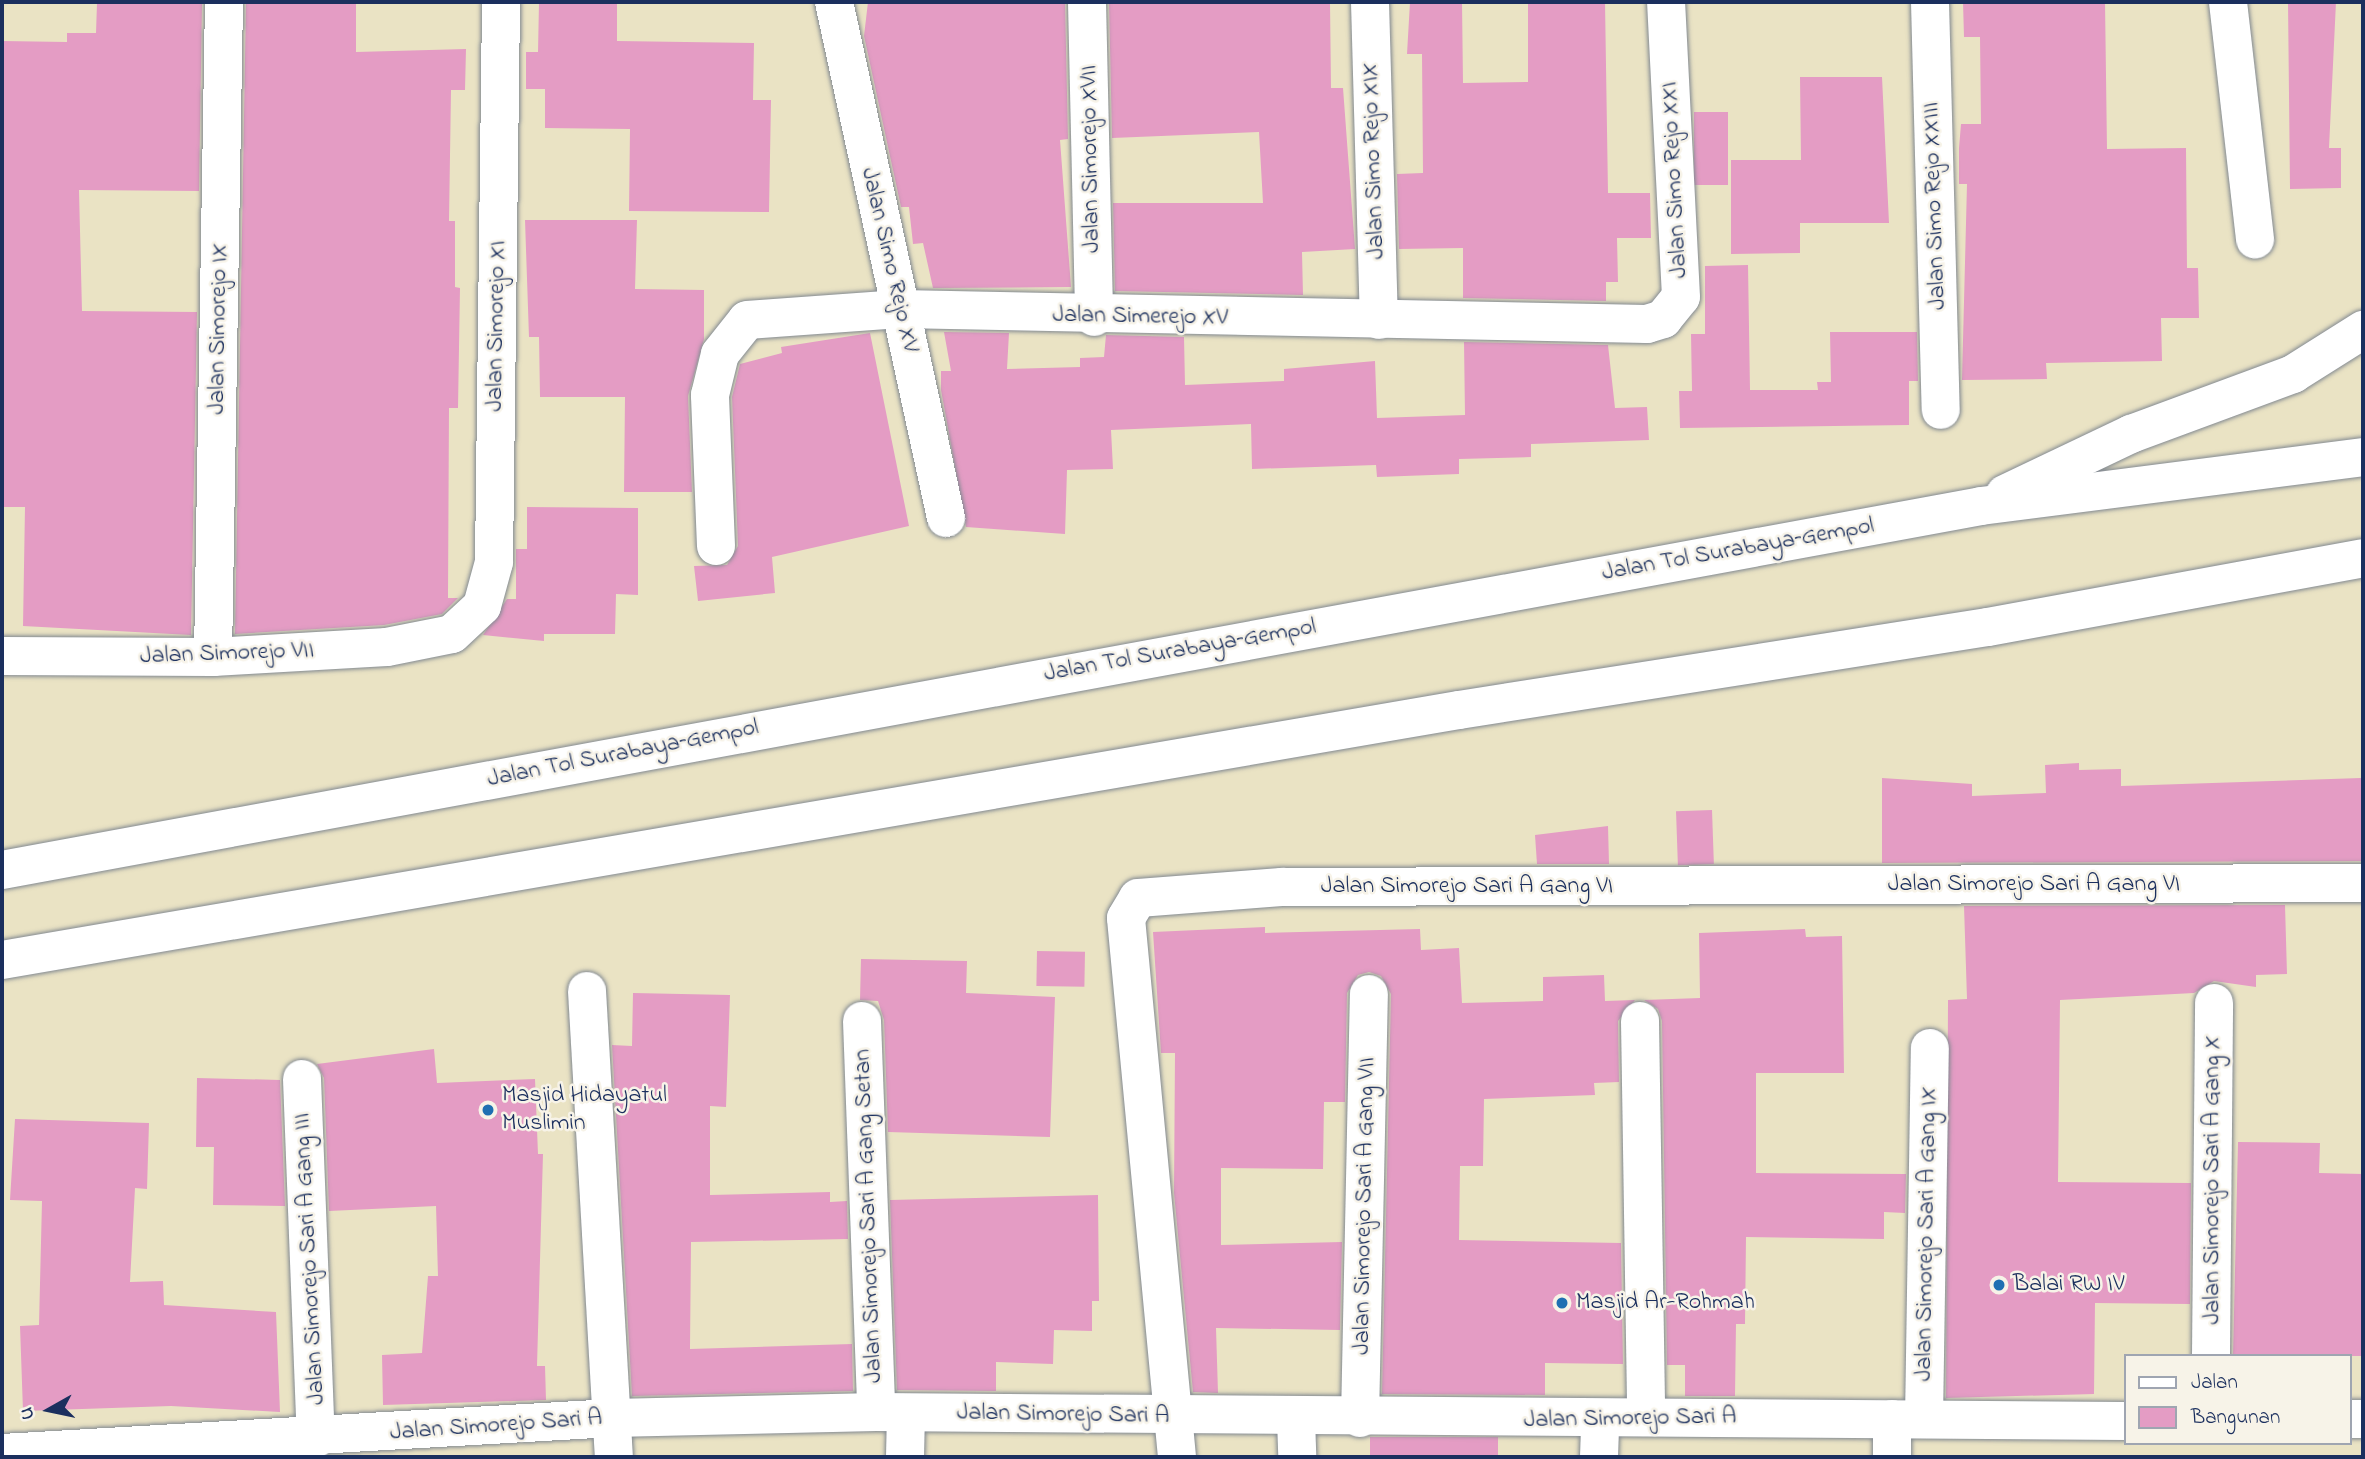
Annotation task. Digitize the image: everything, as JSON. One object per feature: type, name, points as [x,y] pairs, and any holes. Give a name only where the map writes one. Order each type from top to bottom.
[{"type":"main road","name":"Jalan Simorejo IX","points":[[213,657],[224,2]]},
{"type":"main road","name":"Jalan Simorejo XI","points":[[452,634],[482,606],[494,562],[501,2]]},
{"type":"main road","name":"Jalan Simo Rejo XV","points":[[834,2],[946,519]]},
{"type":"main road","name":"Jalan Simorejo XVII","points":[[1087,2],[1094,317]]},
{"type":"main road","name":"Jalan Simo Rejo XIX","points":[[1370,2],[1379,320]]},
{"type":"main road","name":"Jalan Simo Rejo XXI","points":[[1379,320],[1647,324],[1673,312],[1681,298],[1666,2]]},
{"type":"main road","name":"Jalan Simo Rejo XXIII","points":[[1930,2],[1941,410]]},
{"type":"main road","points":[[2228,2],[2255,239]]},
{"type":"main road","name":"Jalan Simerejo XV","points":[[716,546],[710,395],[715,365],[737,324],[901,309],[1094,317],[1379,320]]},
{"type":"main road","points":[[1981,506],[2131,434],[2293,374],[2363,330]]},
{"type":"main road","name":"Jalan Tol Surabaya–Gempol","points":[[2,870],[1981,506],[2363,457]]},
{"type":"main road","points":[[2,960],[1432,714],[1988,627],[2363,558]]},
{"type":"main road","name":"Jalan Simorejo VII","points":[[2,656],[213,657],[387,647],[452,634]]},
{"type":"main road","name":"Jalan Simorejo Sari A Gang VI","points":[[1177,1457],[1177,1417],[1126,918],[1138,898],[1282,887],[2363,883]]},
{"type":"main road","points":[[587,991],[614,1457]]},
{"type":"main road","name":"Jalan Simorejo Sari A Gang VII","points":[[1360,1418],[1369,994]]},
{"type":"main road","name":"Jalan Simorejo Sari A Gang X","points":[[2211,1354],[2214,1003]]},
{"type":"main road","name":"Jalan Simorejo Sari A Gang Setan","points":[[862,1021],[891,1413],[905,1457]]},
{"type":"main road","points":[[1640,1021],[1646,1417]]},
{"type":"main road","name":"Jalan Simorejo Sari A Gang IX","points":[[1892,1457],[1908,1419],[1930,1048]]},
{"type":"main road","name":"Jalan Simorejo Sari A Gang III","points":[[302,1079],[316,1439]]},
{"type":"main road","name":"Jalan Simorejo Sari A","points":[[2,1453],[273,1449],[316,1439],[613,1418],[891,1413],[1360,1418],[1600,1439],[1646,1417],[2124,1421]]},
{"type":"main road","points":[[1296,1419],[1297,1457]]},
{"type":"main road","points":[[2,1437],[2,1453]]},
{"type":"building","points":[[246,2],[356,2],[356,52],[466,49],[465,90],[451,90],[449,221],[455,221],[455,287],[460,288],[458,408],[449,408],[448,598],[458,598],[442,614],[384,625],[235,634]]},
{"type":"building","points":[[539,2],[617,2],[617,41],[754,43],[753,100],[771,100],[769,212],[629,211],[630,129],[545,128],[545,89],[526,89],[526,52],[538,52]]},
{"type":"building","points":[[868,2],[1065,2],[1068,139],[1060,140],[1071,287],[933,288],[923,243],[913,244],[909,207],[901,207],[864,36]]},
{"type":"building","points":[[1109,2],[1330,2],[1331,88],[1343,88],[1355,249],[1302,252],[1303,295],[1115,291],[1113,203],[1263,203],[1259,132],[1112,138]]},
{"type":"building","points":[[1410,2],[1462,2],[1463,83],[1528,82],[1528,2],[1605,2],[1608,193],[1650,193],[1651,238],[1617,238],[1618,282],[1606,282],[1606,301],[1463,298],[1463,248],[1399,249],[1397,174],[1423,173],[1422,54],[1407,54]]},
{"type":"building","points":[[1963,2],[2105,2],[2107,149],[2186,148],[2187,268],[2198,268],[2199,318],[2161,318],[2162,361],[2046,363],[2047,379],[1962,380],[1967,184],[1959,184],[1959,148],[1961,124],[1981,124],[1980,37],[1964,37]]},
{"type":"building","points":[[2288,2],[2336,2],[2329,148],[2341,148],[2341,188],[2290,189]]},
{"type":"building","points":[[97,3],[202,4],[199,191],[79,190],[82,311],[197,312],[191,635],[23,626],[25,507],[2,507],[2,41],[67,42],[67,33],[96,33]]},
{"type":"building","points":[[1800,77],[1882,77],[1889,223],[1800,223],[1800,253],[1731,254],[1731,160],[1801,160]]},
{"type":"building","points":[[1694,112],[1728,112],[1728,185],[1694,185]]},
{"type":"building","points":[[525,220],[637,220],[635,289],[704,290],[704,339],[688,396],[692,492],[624,492],[625,397],[540,397],[539,337],[529,337]]},
{"type":"building","points":[[1748,265],[1750,390],[1818,390],[1817,382],[1831,382],[1830,332],[1917,332],[1918,381],[1909,381],[1909,425],[1680,428],[1679,391],[1692,391],[1691,334],[1705,334],[1705,266]]},
{"type":"building","points":[[944,332],[1009,333],[1007,369],[1080,367],[1080,358],[1104,357],[1106,335],[1184,337],[1185,385],[1284,381],[1284,369],[1375,361],[1377,418],[1465,415],[1464,342],[1608,345],[1615,408],[1647,407],[1649,440],[1531,444],[1531,457],[1459,459],[1459,474],[1377,477],[1376,465],[1252,469],[1251,424],[1111,430],[1113,469],[1067,470],[1065,534],[966,527],[941,390],[941,371],[951,371]]},
{"type":"building","points":[[870,333],[909,526],[772,557],[775,593],[698,601],[694,566],[727,565],[738,546],[732,397],[740,364],[782,353],[781,347]]},
{"type":"building","points":[[527,507],[638,508],[638,595],[616,594],[615,634],[544,634],[544,641],[483,635],[507,599],[516,599],[516,549],[527,549]]},
{"type":"building","points":[[2079,763],[2079,770],[2121,769],[2121,786],[2361,778],[2363,861],[1882,863],[1882,778],[1972,784],[1972,796],[2046,793],[2045,765]]},
{"type":"building","points":[[1712,810],[1714,864],[1678,865],[1676,811]]},
{"type":"building","points":[[1608,826],[1609,864],[1537,864],[1535,835]]},
{"type":"building","points":[[2285,905],[2287,974],[2256,975],[2256,987],[2214,981],[2194,993],[2060,1000],[2058,1182],[2191,1183],[2190,1304],[2095,1303],[2094,1394],[1946,1398],[1948,1000],[1967,999],[1964,906]]},
{"type":"building","points":[[1265,927],[1265,933],[1420,929],[1421,950],[1459,948],[1462,1003],[1543,1001],[1543,977],[1604,975],[1605,1001],[1635,1000],[1618,1021],[1619,1082],[1594,1083],[1595,1095],[1484,1099],[1483,1166],[1460,1166],[1459,1240],[1621,1243],[1623,1364],[1545,1363],[1545,1395],[1382,1394],[1391,994],[1381,976],[1369,972],[1358,975],[1347,993],[1345,1102],[1324,1102],[1323,1169],[1221,1168],[1221,1245],[1342,1242],[1340,1330],[1216,1328],[1218,1393],[1193,1392],[1174,1193],[1175,1053],[1161,1053],[1153,932]]},
{"type":"building","points":[[1805,929],[1806,937],[1842,936],[1844,1073],[1756,1073],[1756,1173],[1906,1174],[1905,1213],[1884,1212],[1884,1239],[1746,1237],[1745,1324],[1736,1324],[1735,1396],[1685,1396],[1685,1365],[1667,1365],[1662,1021],[1658,1009],[1644,1000],[1700,998],[1699,933]]},
{"type":"building","points":[[1037,951],[1085,952],[1084,987],[1036,986]]},
{"type":"building","points":[[861,959],[967,961],[966,993],[1055,997],[1050,1137],[888,1132],[884,1020],[878,1001],[860,1000]]},
{"type":"building","points":[[633,993],[730,995],[726,1107],[710,1106],[710,1195],[830,1192],[830,1202],[847,1201],[848,1239],[691,1242],[690,1349],[852,1344],[853,1391],[632,1396],[612,1045],[632,1046]]},
{"type":"building","points":[[434,1049],[437,1083],[535,1079],[538,1154],[543,1154],[537,1366],[545,1366],[546,1400],[383,1405],[382,1355],[422,1353],[428,1276],[438,1276],[436,1206],[329,1211],[324,1078],[317,1064]]},
{"type":"building","points":[[197,1078],[280,1080],[285,1206],[213,1205],[214,1147],[196,1147]]},
{"type":"building","points":[[15,1119],[149,1123],[147,1189],[135,1188],[130,1282],[163,1281],[164,1305],[276,1312],[280,1412],[171,1406],[23,1411],[20,1326],[39,1325],[42,1201],[10,1200]]},
{"type":"building","points":[[2238,1142],[2320,1143],[2319,1173],[2363,1174],[2363,1356],[2233,1354]]},
{"type":"building","points":[[1098,1195],[1099,1301],[1092,1301],[1092,1331],[1054,1330],[1053,1364],[996,1362],[996,1391],[897,1390],[890,1200]]},
{"type":"building","points":[[1370,1437],[1498,1437],[1498,1457],[1370,1457]]},
{"type":"place","name":"Masjid Hidayatul Muslimin","points":[[488,1110]]},
{"type":"place","name":"Balai RW IV","points":[[1999,1285]]},
{"type":"place","name":"Masjid Ar-Rohmah","points":[[1562,1303]]}]
